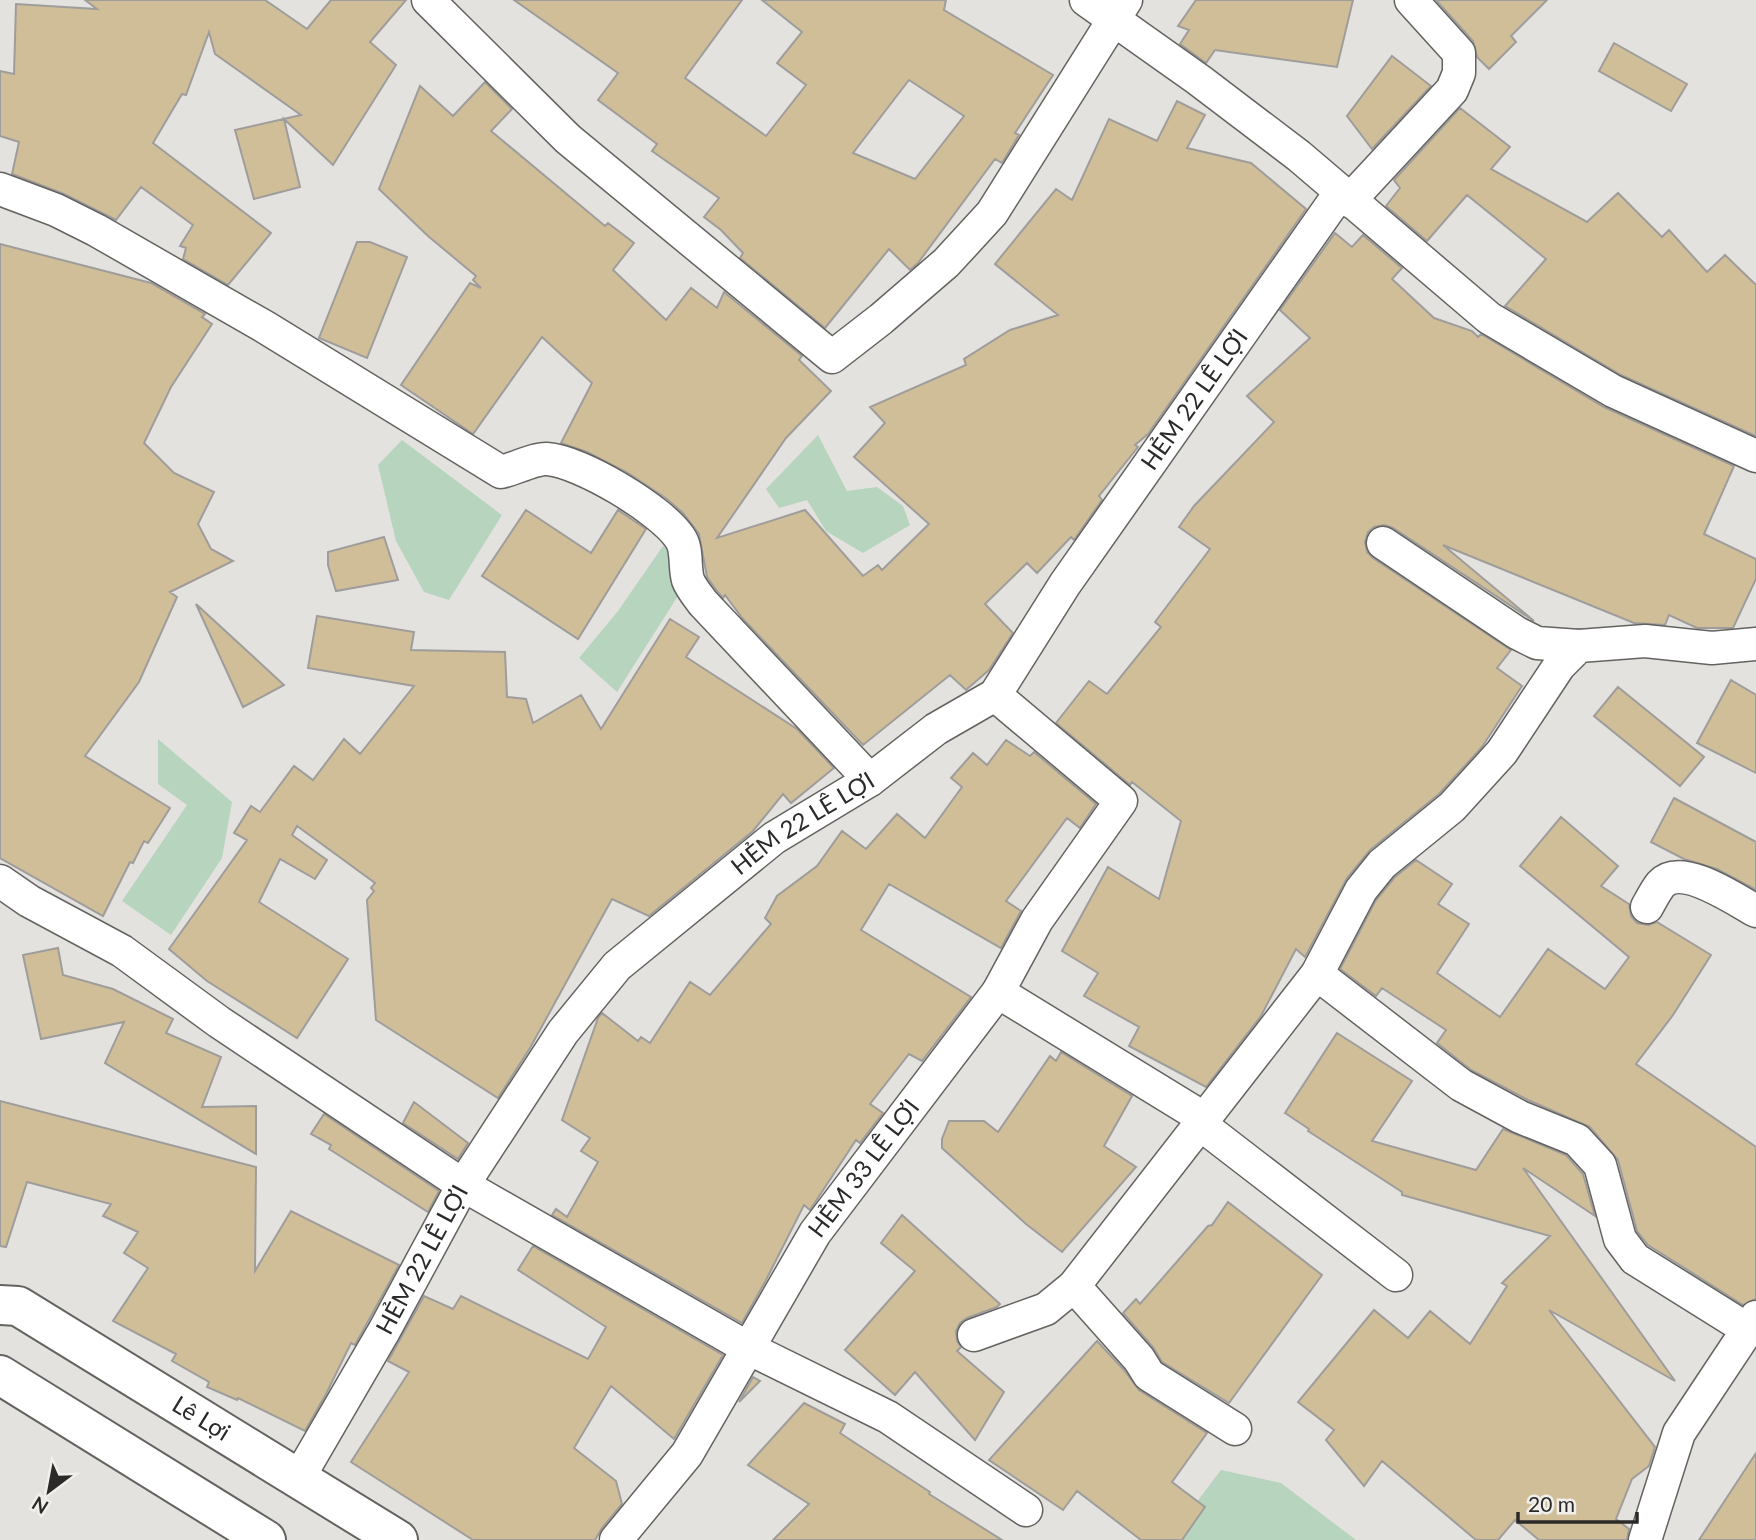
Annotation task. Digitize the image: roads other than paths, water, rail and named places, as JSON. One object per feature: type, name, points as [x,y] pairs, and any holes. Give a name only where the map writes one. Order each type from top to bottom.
[{"type":"main road","name":"Lê Lợi","points":[[0,1305],[18,1306],[398,1540]]},
{"type":"main road","points":[[0,1375],[266,1540]]},
{"type":"street","points":[[428,0],[568,139],[832,357],[946,263],[992,213],[1119,10]]},
{"type":"street","points":[[1086,0],[1119,10],[1199,80],[1298,156],[1489,318],[1613,391],[1756,456]]},
{"type":"street","name":"HẺM 22 LÊ LỢI","points":[[298,1479],[384,1331],[463,1185],[564,1032],[617,966],[774,838],[870,780],[936,729],[995,695],[1065,584],[1344,197],[1452,90],[1460,73],[1460,53],[1411,0]]},
{"type":"street","points":[[0,189],[56,210],[96,230],[265,327],[501,472],[517,469],[544,458],[565,462],[639,499],[665,520],[682,540],[689,581],[703,603],[870,780]]},
{"type":"street","points":[[1383,543],[1517,633],[1537,643],[1579,646],[1645,640],[1712,648],[1756,644]]},
{"type":"street","points":[[974,1335],[1046,1309],[1074,1286],[1317,974],[1362,890],[1382,864],[1452,807],[1493,761],[1559,666],[1579,646]]},
{"type":"street","name":"HẺM 33 LÊ LỢI","points":[[616,1540],[687,1454],[815,1233],[998,992],[1038,920],[1121,802],[995,695]]},
{"type":"street","points":[[1647,907],[1663,882],[1677,877],[1696,879],[1756,911]]},
{"type":"street","points":[[0,881],[29,901],[122,951],[219,1022],[463,1185],[748,1348],[888,1417],[1026,1510]]},
{"type":"street","points":[[1317,974],[1461,1085],[1520,1117],[1577,1140],[1600,1165],[1620,1239],[1635,1259],[1752,1323],[1679,1433],[1645,1540]]},
{"type":"street","points":[[998,992],[1202,1121],[1395,1275]]},
{"type":"street","points":[[1074,1286],[1139,1359],[1149,1375],[1235,1429]]}]
